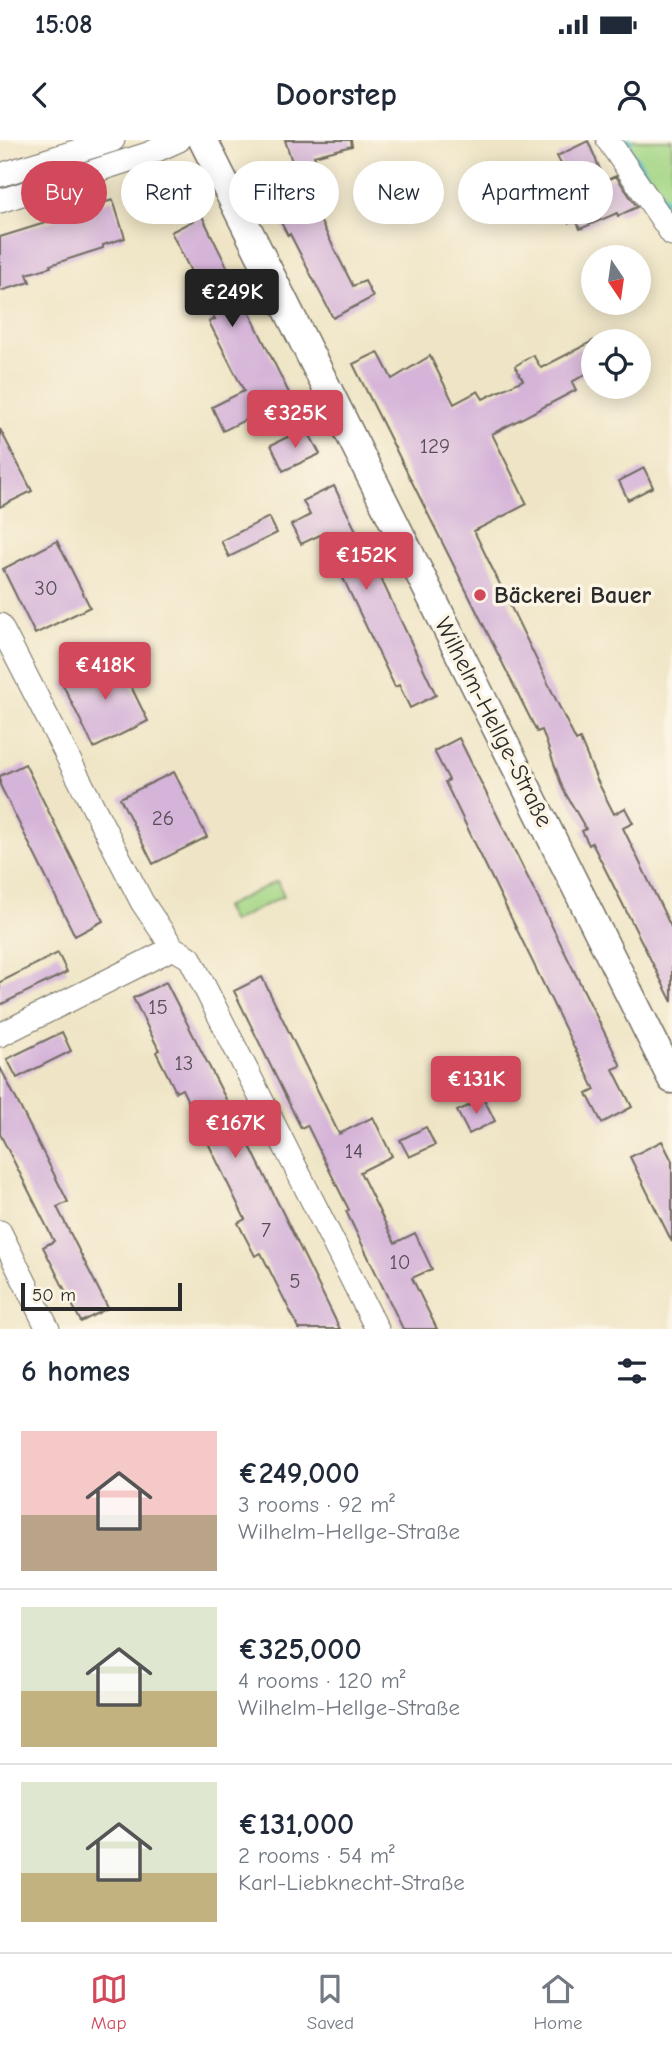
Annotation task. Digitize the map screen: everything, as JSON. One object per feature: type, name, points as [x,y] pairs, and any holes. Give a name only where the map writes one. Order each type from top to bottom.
[{"type":"main road","name":"Wilhelm-Hellge-Straße","points":[[203,140],[672,1079]]},
{"type":"street","points":[[0,175],[113,140]]},
{"type":"street","points":[[0,201],[148,155],[179,140]]},
{"type":"street","points":[[608,140],[672,234]]},
{"type":"street","points":[[0,625],[142,902],[173,948],[190,958],[377,1329]]},
{"type":"street","points":[[0,1035],[173,948]]},
{"type":"street","points":[[0,1232],[48,1329]]},
{"type":"green space","points":[[616,140],[672,140],[672,224]]},
{"type":"green space","points":[[277,881],[284,896],[232,922],[224,907]]},
{"type":"building","points":[[285,140],[351,140],[352,146],[314,156],[316,161],[292,161]]},
{"type":"building","points":[[588,141],[596,161],[560,161],[557,156]]},
{"type":"building","points":[[616,176],[637,207],[618,216],[617,213],[613,215],[613,177]]},
{"type":"building","points":[[113,200],[125,238],[27,274],[30,282],[0,291],[0,237],[42,224],[107,224],[107,202]]},
{"type":"building","points":[[186,224],[206,224],[291,397],[223,431],[212,407],[244,391],[209,322],[215,319],[171,232]]},
{"type":"building","points":[[282,224],[322,224],[353,286],[365,281],[373,297],[333,318],[290,234],[288,236]]},
{"type":"building","points":[[578,224],[592,224],[580,229]]},
{"type":"building","points":[[581,347],[581,377],[572,382],[576,390],[492,434],[527,504],[474,531],[576,741],[580,739],[614,814],[625,808],[633,823],[623,828],[672,929],[672,1002],[592,843],[589,845],[582,831],[586,829],[563,789],[542,730],[537,732],[353,364],[378,352],[392,379],[430,356],[454,404],[478,391],[483,399],[523,380],[515,366],[533,355],[541,368]]},
{"type":"building","points":[[306,428],[320,454],[283,471],[271,445]]},
{"type":"building","points":[[0,429],[32,491],[0,507]]},
{"type":"building","points":[[644,468],[653,487],[628,500],[619,481]]},
{"type":"building","points":[[334,486],[358,535],[360,534],[436,695],[410,708],[399,685],[395,687],[322,534],[301,544],[291,525],[310,515],[303,501]]},
{"type":"building","points":[[269,517],[277,533],[229,557],[221,541]]},
{"type":"building","points":[[57,541],[90,607],[35,634],[3,569]]},
{"type":"building","points":[[116,656],[148,721],[94,748],[62,683]]},
{"type":"building","points":[[459,738],[621,1066],[613,1069],[632,1107],[602,1123],[587,1094],[595,1090],[445,782],[449,780],[434,751]]},
{"type":"building","points":[[25,764],[103,921],[75,936],[0,785],[0,776]]},
{"type":"building","points":[[174,772],[207,837],[153,864],[120,798]]},
{"type":"building","points":[[58,953],[67,972],[0,1005],[0,982]]},
{"type":"building","points":[[262,977],[339,1134],[373,1117],[392,1156],[360,1172],[395,1243],[415,1233],[432,1269],[412,1278],[437,1329],[403,1329],[307,1125],[301,1128],[234,991]]},
{"type":"building","points":[[166,982],[340,1329],[299,1329],[261,1253],[255,1256],[238,1223],[245,1219],[182,1089],[176,1092],[133,998]]},
{"type":"building","points":[[62,1032],[71,1051],[17,1078],[7,1059]]},
{"type":"building","points":[[0,1067],[68,1202],[57,1207],[108,1308],[81,1322],[43,1247],[54,1241],[0,1134]]},
{"type":"building","points":[[484,1099],[495,1121],[469,1134],[457,1111]]},
{"type":"building","points":[[426,1127],[435,1145],[409,1157],[400,1140]]},
{"type":"building","points":[[662,1141],[672,1161],[672,1242],[630,1157]]},
{"type":"waterway","points":[[629,140],[630,150],[672,212]]},
{"type":"place","name":"Bäckerei Bauer","points":[[480,595]]}]
